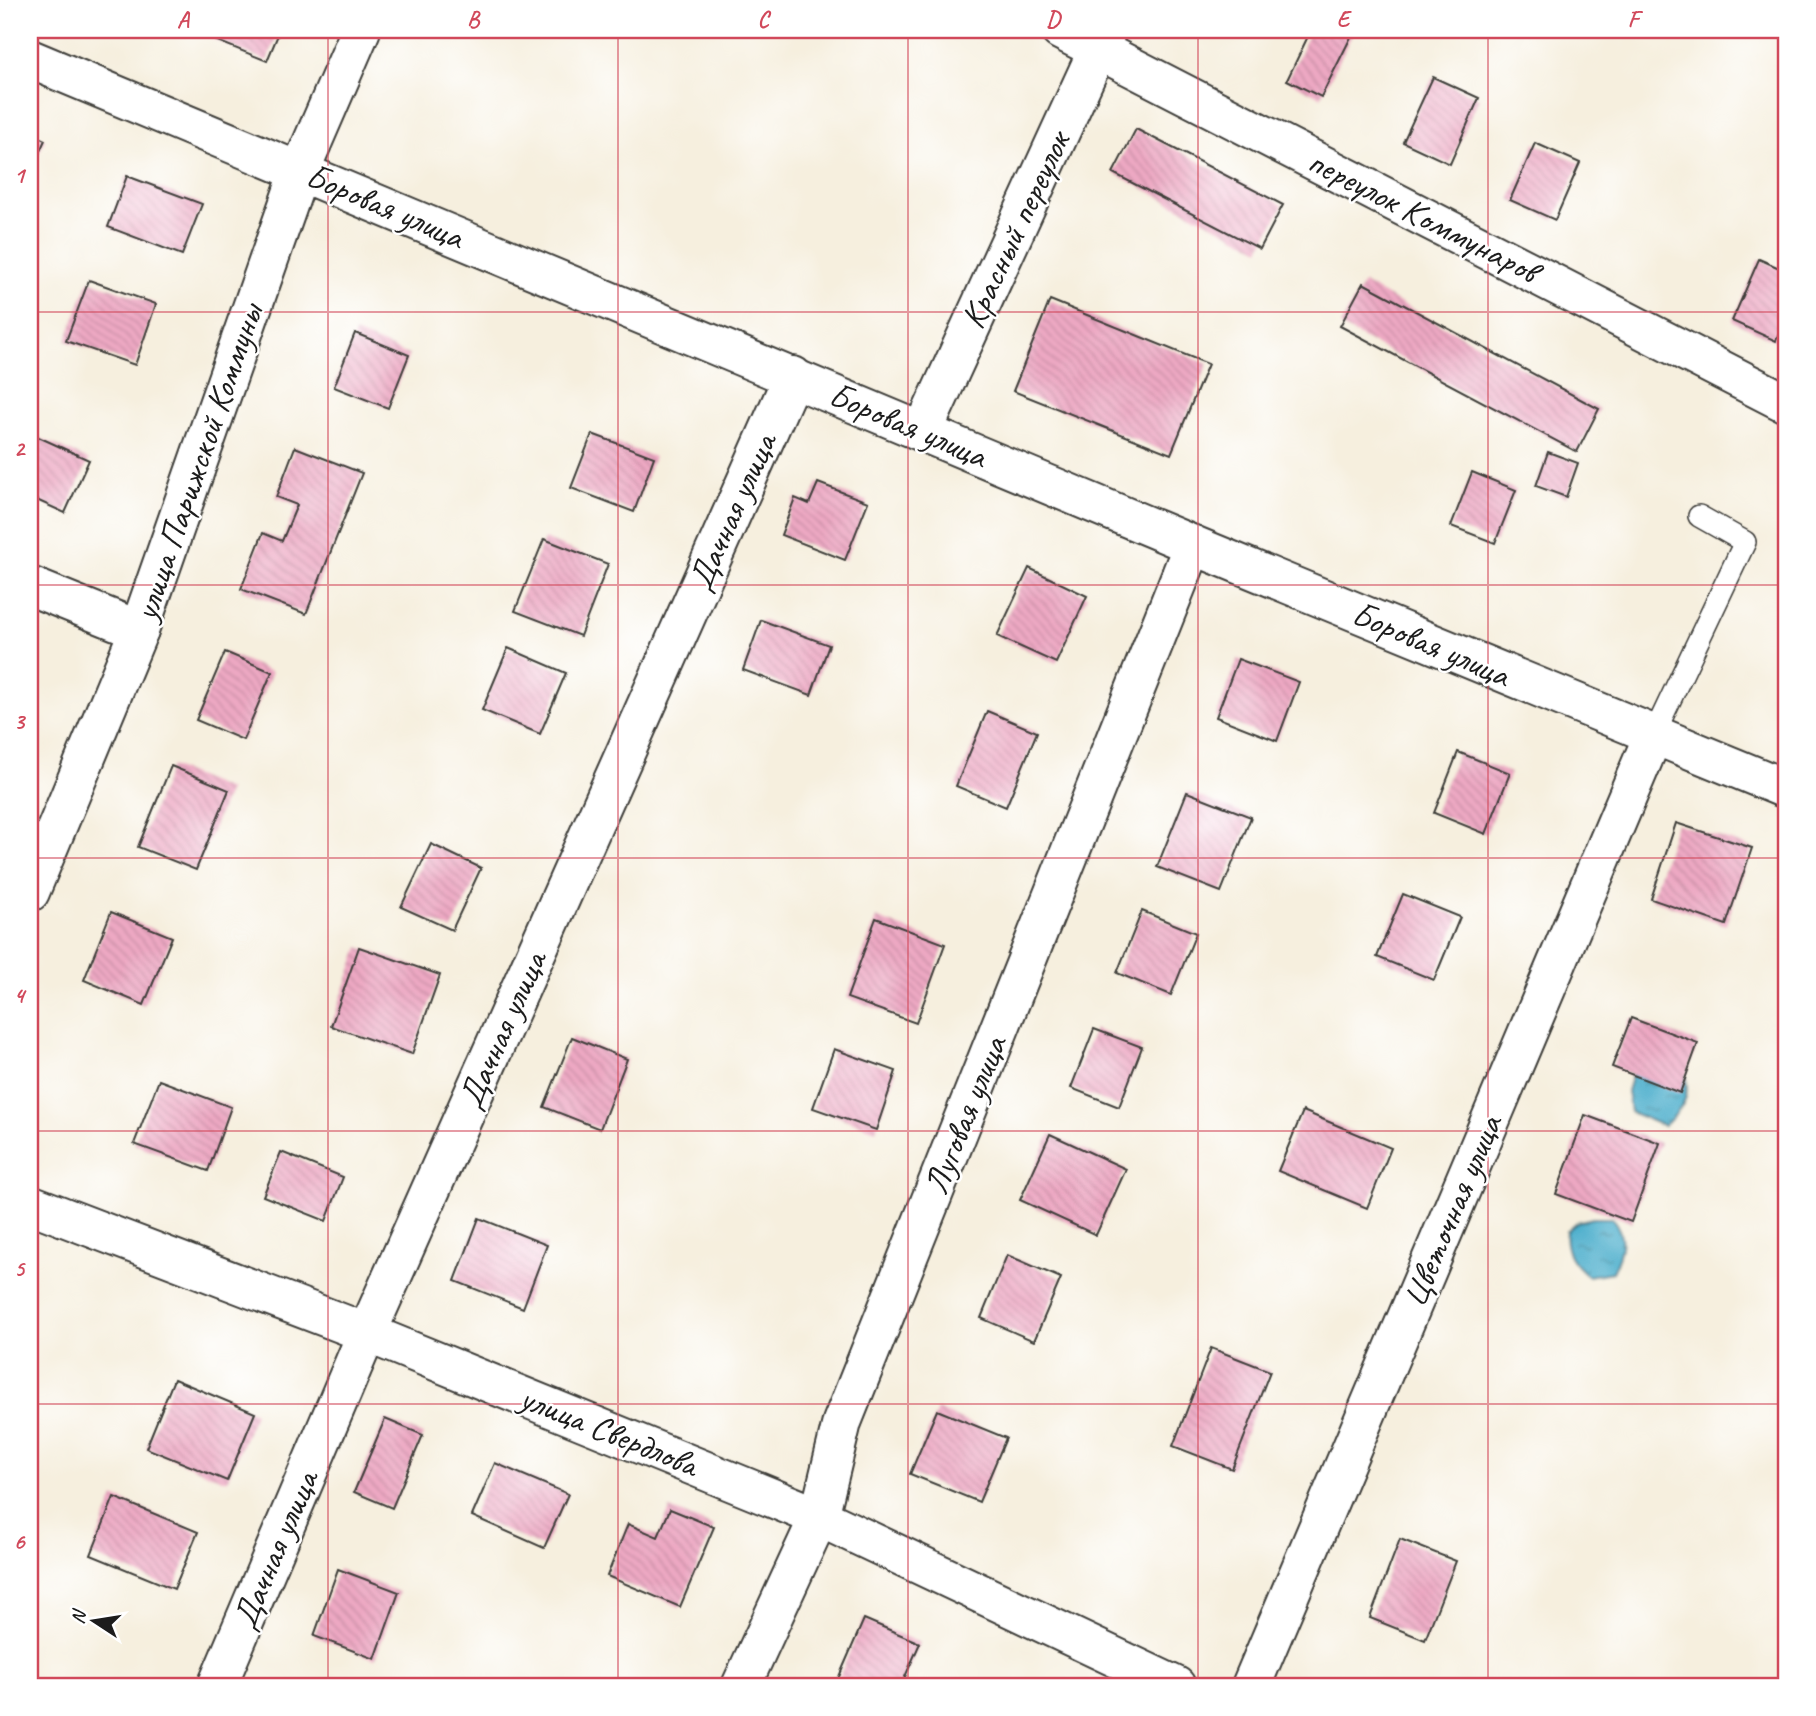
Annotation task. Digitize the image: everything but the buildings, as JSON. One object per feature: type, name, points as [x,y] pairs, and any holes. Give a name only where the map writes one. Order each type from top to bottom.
[{"type":"street","name":"улица Парижской Коммуны","points":[[30,892],[139,631],[300,171],[360,30]]},
{"type":"street","name":"переулок Коммунаров","points":[[1060,30],[1102,40],[1786,402]]},
{"type":"street","name":"Красный переулок","points":[[923,431],[1102,40]]},
{"type":"street","name":"Боровая улица","points":[[30,58],[1193,545],[1786,789]]},
{"type":"street","name":"Дачная улица","points":[[217,1686],[367,1333],[793,376]]},
{"type":"street","name":"Луговая улица","points":[[741,1686],[819,1517],[842,1422],[1193,545]]},
{"type":"street","points":[[30,586],[139,631]]},
{"type":"street","name":"Цветочная улица","points":[[1251,1686],[1653,736]]},
{"type":"street","name":"улица Свердлова","points":[[30,1205],[367,1333],[819,1517],[1177,1686]]},
{"type":"lane","points":[[1653,736],[1745,542],[1699,516]]},
{"type":"water","points":[[1636,1061],[1683,1062],[1686,1098],[1664,1126],[1630,1112],[1627,1091]]},
{"type":"water","points":[[1612,1218],[1620,1232],[1621,1244],[1612,1272],[1588,1276],[1570,1256],[1565,1238],[1566,1231],[1576,1222]]}]
